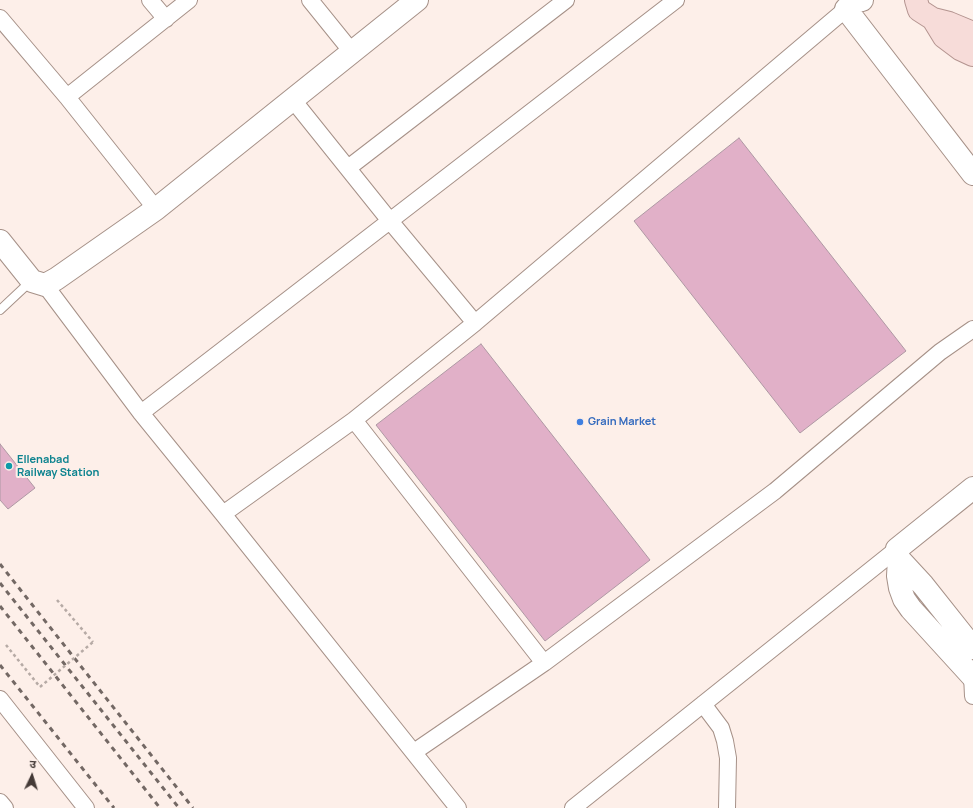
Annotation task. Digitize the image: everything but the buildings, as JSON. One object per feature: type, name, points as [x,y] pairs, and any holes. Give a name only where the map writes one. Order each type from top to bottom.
[{"type":"main road","points":[[916,0],[919,10],[933,19],[949,23],[973,33]]},
{"type":"main road","points":[[933,19],[944,38],[960,49],[973,55]]},
{"type":"street","points":[[150,0],[166,19]]},
{"type":"street","points":[[67,97],[189,0]]},
{"type":"street","points":[[310,0],[352,52]]},
{"type":"street","points":[[38,283],[56,279],[156,209],[418,0]]},
{"type":"street","points":[[348,168],[566,0]]},
{"type":"street","points":[[141,413],[676,0]]},
{"type":"street","points":[[223,514],[354,420],[475,323],[849,3],[973,174]]},
{"type":"street","points":[[0,18],[67,97],[156,209]]},
{"type":"street","points":[[292,100],[475,323]]},
{"type":"street","points":[[0,241],[38,283],[458,808]]},
{"type":"street","points":[[414,752],[544,663],[774,491],[940,352],[973,329]]},
{"type":"street","points":[[354,420],[544,663]]},
{"type":"street","points":[[573,808],[703,704],[898,554],[973,488]]},
{"type":"street","points":[[898,554],[973,648]]},
{"type":"street","points":[[898,554],[898,576],[904,599],[973,680]]},
{"type":"street","points":[[0,699],[86,808]]},
{"type":"street","points":[[703,704],[721,728],[725,741],[728,758],[727,808]]},
{"type":"street","points":[[0,802],[5,808]]},
{"type":"lane","points":[[0,310],[38,283]]},
{"type":"path","points":[[6,645],[40,687],[93,642],[57,600]]},
{"type":"railway","points":[[0,564],[193,808]]},
{"type":"railway","points":[[0,583],[179,808]]},
{"type":"railway","points":[[0,606],[160,808]]},
{"type":"railway","points":[[0,665],[114,808]]},
{"type":"place","name":"Grain Market","points":[[580,422]]},
{"type":"place","name":"Ellenabad Railway Station","points":[[9,466]]}]
